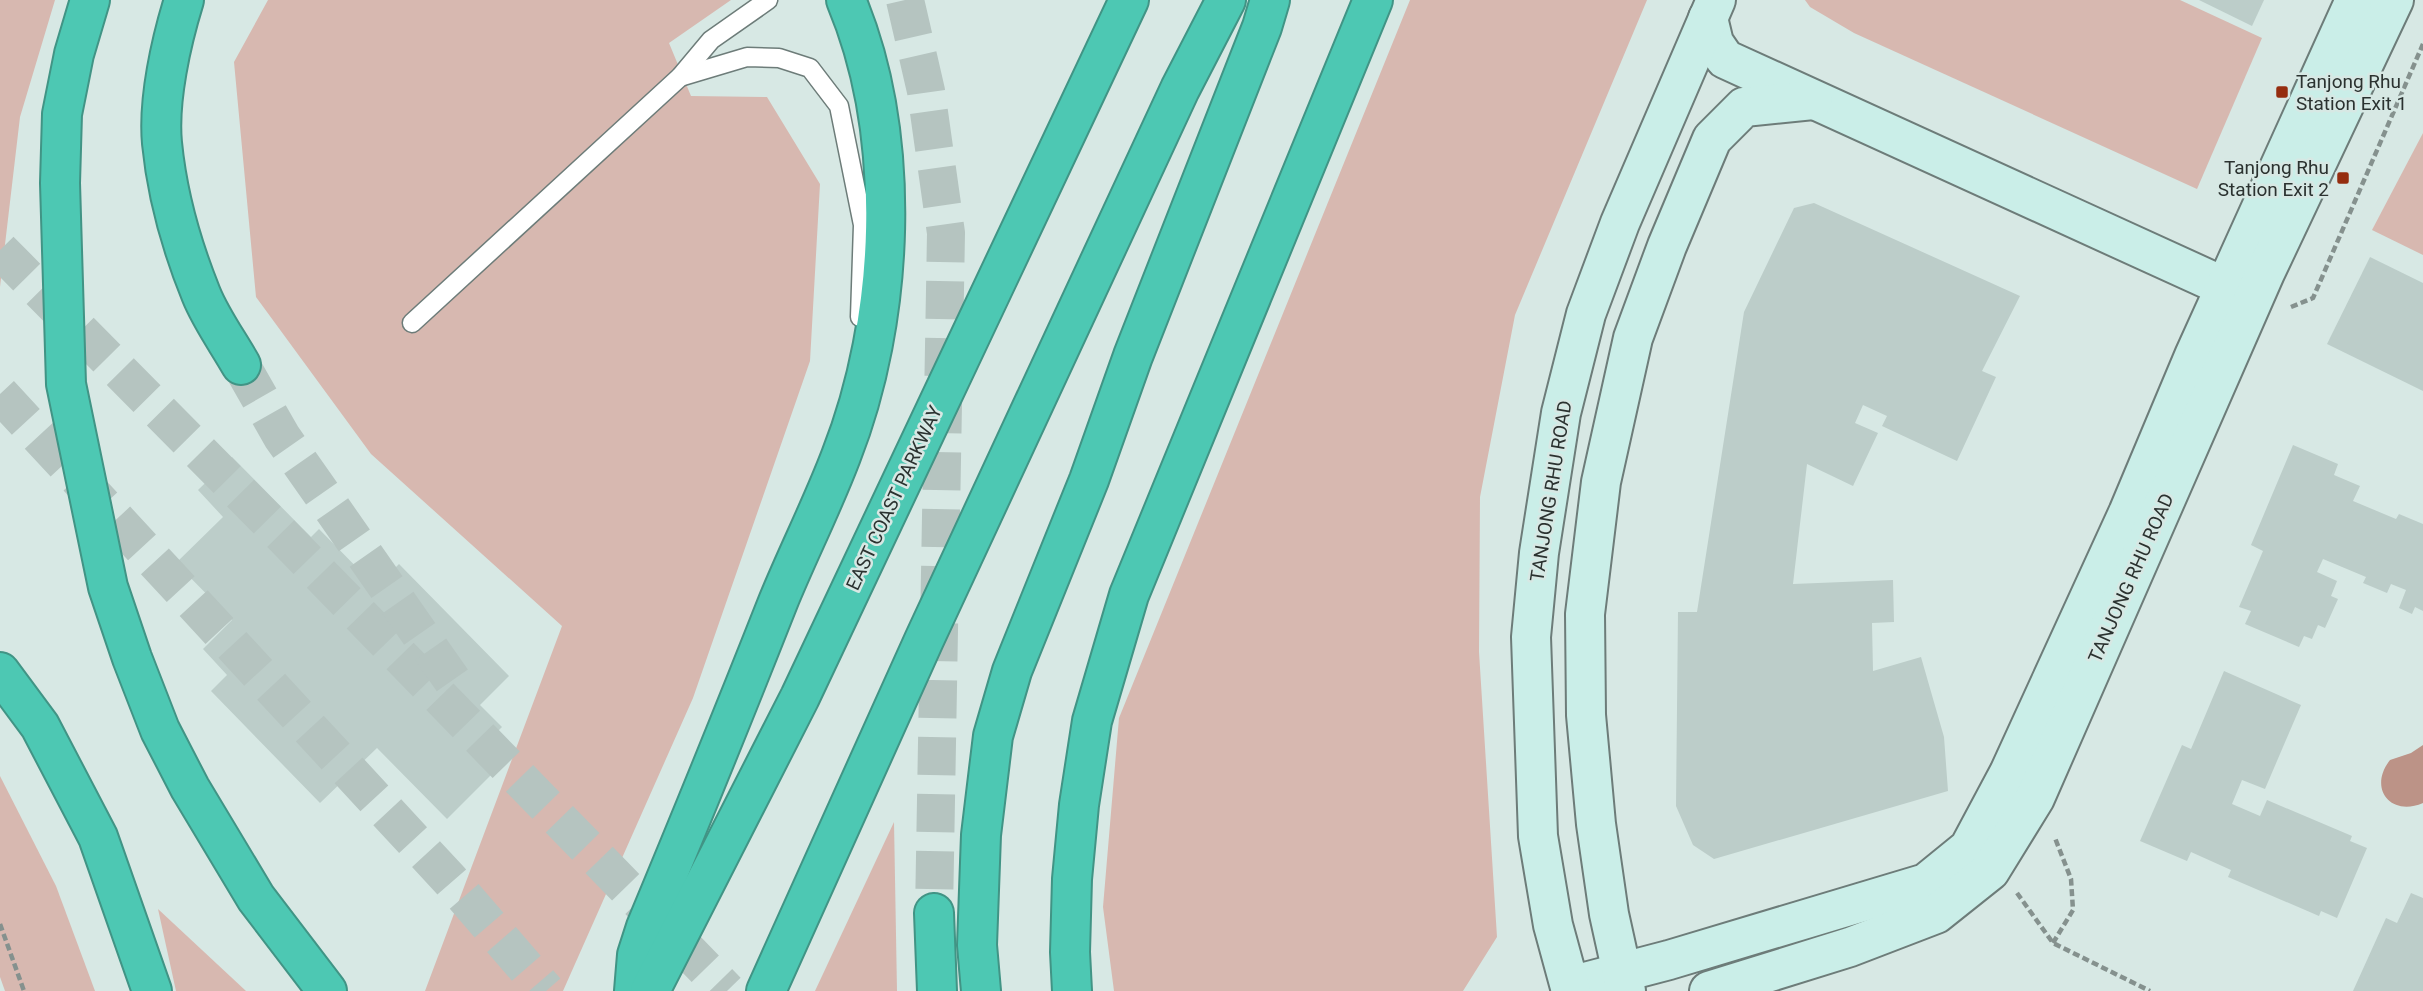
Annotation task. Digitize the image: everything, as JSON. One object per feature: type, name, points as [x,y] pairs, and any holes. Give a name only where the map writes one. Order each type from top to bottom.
[{"type":"highway","points":[[90,0],[74,54],[62,114],[60,183],[65,370],[108,587],[160,730],[190,788],[256,898],[327,991]]},
{"type":"highway","points":[[184,0],[174,31],[166,79],[162,141],[169,190],[202,296],[241,365]]},
{"type":"highway","points":[[634,991],[638,955],[646,927],[783,591],[842,455],[858,404],[880,299],[885,240],[885,179],[876,101],[858,29],[846,0]]},
{"type":"highway","name":"EAST COAST PARKWAY","points":[[650,991],[800,697],[1129,0]]},
{"type":"highway","points":[[766,991],[959,565],[1180,89],[1226,0]]},
{"type":"highway","points":[[981,991],[977,945],[981,835],[993,736],[1012,671],[1090,480],[1133,356],[1262,27],[1270,0]]},
{"type":"highway","points":[[1072,991],[1072,879],[1079,805],[1092,721],[1129,596],[1373,0]]},
{"type":"highway","points":[[0,672],[40,726],[98,837],[152,991]]},
{"type":"highway","points":[[934,913],[937,991]]},
{"type":"street","name":"TANJONG RHU ROAD","points":[[1712,9],[1620,223],[1586,314],[1561,413],[1539,552],[1531,637],[1538,836],[1553,925],[1571,989],[1625,981],[1931,899],[1969,848],[2009,773],[2132,504],[2225,288],[2355,0]]},
{"type":"street","name":"TANJONG RHU ROAD","points":[[1709,991],[1850,947],[1931,899],[1990,871],[2035,798],[2265,273],[2394,0]]},
{"type":"street","name":"TANJONG RHU ROAD","points":[[1712,9],[1714,43],[1725,59],[2225,288]]},
{"type":"street","points":[[1625,981],[1609,914],[1596,824],[1586,715],[1585,614],[1601,482],[1633,338],[1667,246],[1712,139],[1744,107],[1813,100]]},
{"type":"street","points":[[2225,288],[2248,282],[2265,273]]},
{"type":"lane","points":[[412,323],[680,77],[711,40],[768,0]]},
{"type":"lane","points":[[680,77],[747,57],[779,58],[810,68],[839,106],[863,225],[858,404]]},
{"type":"path","points":[[2053,943],[2073,911],[2071,879],[2055,839]]},
{"type":"path","points":[[1990,871],[2011,884],[2053,943],[2151,991]]},
{"type":"path","points":[[0,924],[24,991]]},
{"type":"shaded area","points":[[0,0],[55,0],[20,117],[0,287]]},
{"type":"shaded area","points":[[268,0],[731,0],[669,43],[691,96],[767,97],[820,184],[810,361],[693,698],[563,991],[425,991],[562,626],[371,454],[256,297],[234,62]]},
{"type":"shaded area","points":[[1410,0],[1647,0],[1515,315],[1480,497],[1479,652],[1497,937],[1463,991],[1114,991],[1103,907],[1119,718]]},
{"type":"shaded area","points":[[1805,0],[2180,0],[2262,38],[2197,189],[1854,33],[1810,7]]},
{"type":"shaded area","points":[[2423,133],[2423,255],[2372,230]]},
{"type":"shaded area","points":[[2423,745],[2423,803],[2401,806],[2392,803],[2382,790],[2384,770],[2390,760],[2411,753]]},
{"type":"shaded area","points":[[0,776],[56,886],[95,991],[5,991],[0,977]]},
{"type":"shaded area","points":[[894,822],[897,991],[815,991]]},
{"type":"shaded area","points":[[158,909],[246,991],[176,991]]},
{"type":"building","points":[[2199,0],[2264,0],[2252,26]]},
{"type":"building","points":[[1814,203],[2020,296],[1982,371],[1996,377],[1957,461],[1882,426],[1887,416],[1863,405],[1855,423],[1878,433],[1853,486],[1807,464],[1793,584],[1893,580],[1894,622],[1872,623],[1873,671],[1921,657],[1944,737],[1948,791],[1714,859],[1693,845],[1676,806],[1678,612],[1697,612],[1744,312],[1794,208]]},
{"type":"building","points":[[2370,257],[2423,283],[2423,391],[2327,344]]},
{"type":"building","points":[[2293,445],[2338,464],[2334,475],[2360,486],[2353,501],[2396,519],[2399,514],[2423,524],[2423,611],[2415,607],[2412,614],[2399,608],[2406,590],[2391,584],[2387,593],[2363,583],[2366,577],[2323,559],[2317,572],[2337,581],[2331,596],[2338,599],[2325,628],[2318,625],[2312,639],[2304,636],[2299,647],[2245,624],[2251,611],[2239,607],[2263,551],[2251,545]]},
{"type":"building","points":[[232,457],[311,537],[319,529],[376,587],[399,564],[509,676],[480,705],[502,727],[478,751],[496,770],[447,819],[377,748],[320,803],[211,691],[227,675],[203,649],[232,620],[176,563],[223,517],[198,490]]},
{"type":"building","points":[[2224,671],[2301,705],[2265,789],[2242,780],[2232,804],[2260,816],[2267,800],[2352,836],[2350,841],[2367,848],[2337,918],[2321,911],[2319,916],[2228,877],[2231,870],[2191,852],[2187,861],[2140,841],[2182,745],[2191,749]]},
{"type":"building","points":[[2411,893],[2423,898],[2423,991],[2353,991],[2386,918],[2397,923]]},
{"type":"tunnel","points":[[905,0],[926,91],[946,233],[934,913]]},
{"type":"tunnel","points":[[0,250],[727,991]]},
{"type":"tunnel","points":[[241,365],[282,437],[459,690]]},
{"type":"tunnel","points":[[0,394],[450,880],[546,991]]},
{"type":"place","name":"Tanjong Rhu Station Exit 1","points":[[2282,92]]},
{"type":"place","name":"Tanjong Rhu Station Exit 2","points":[[2343,178]]}]
